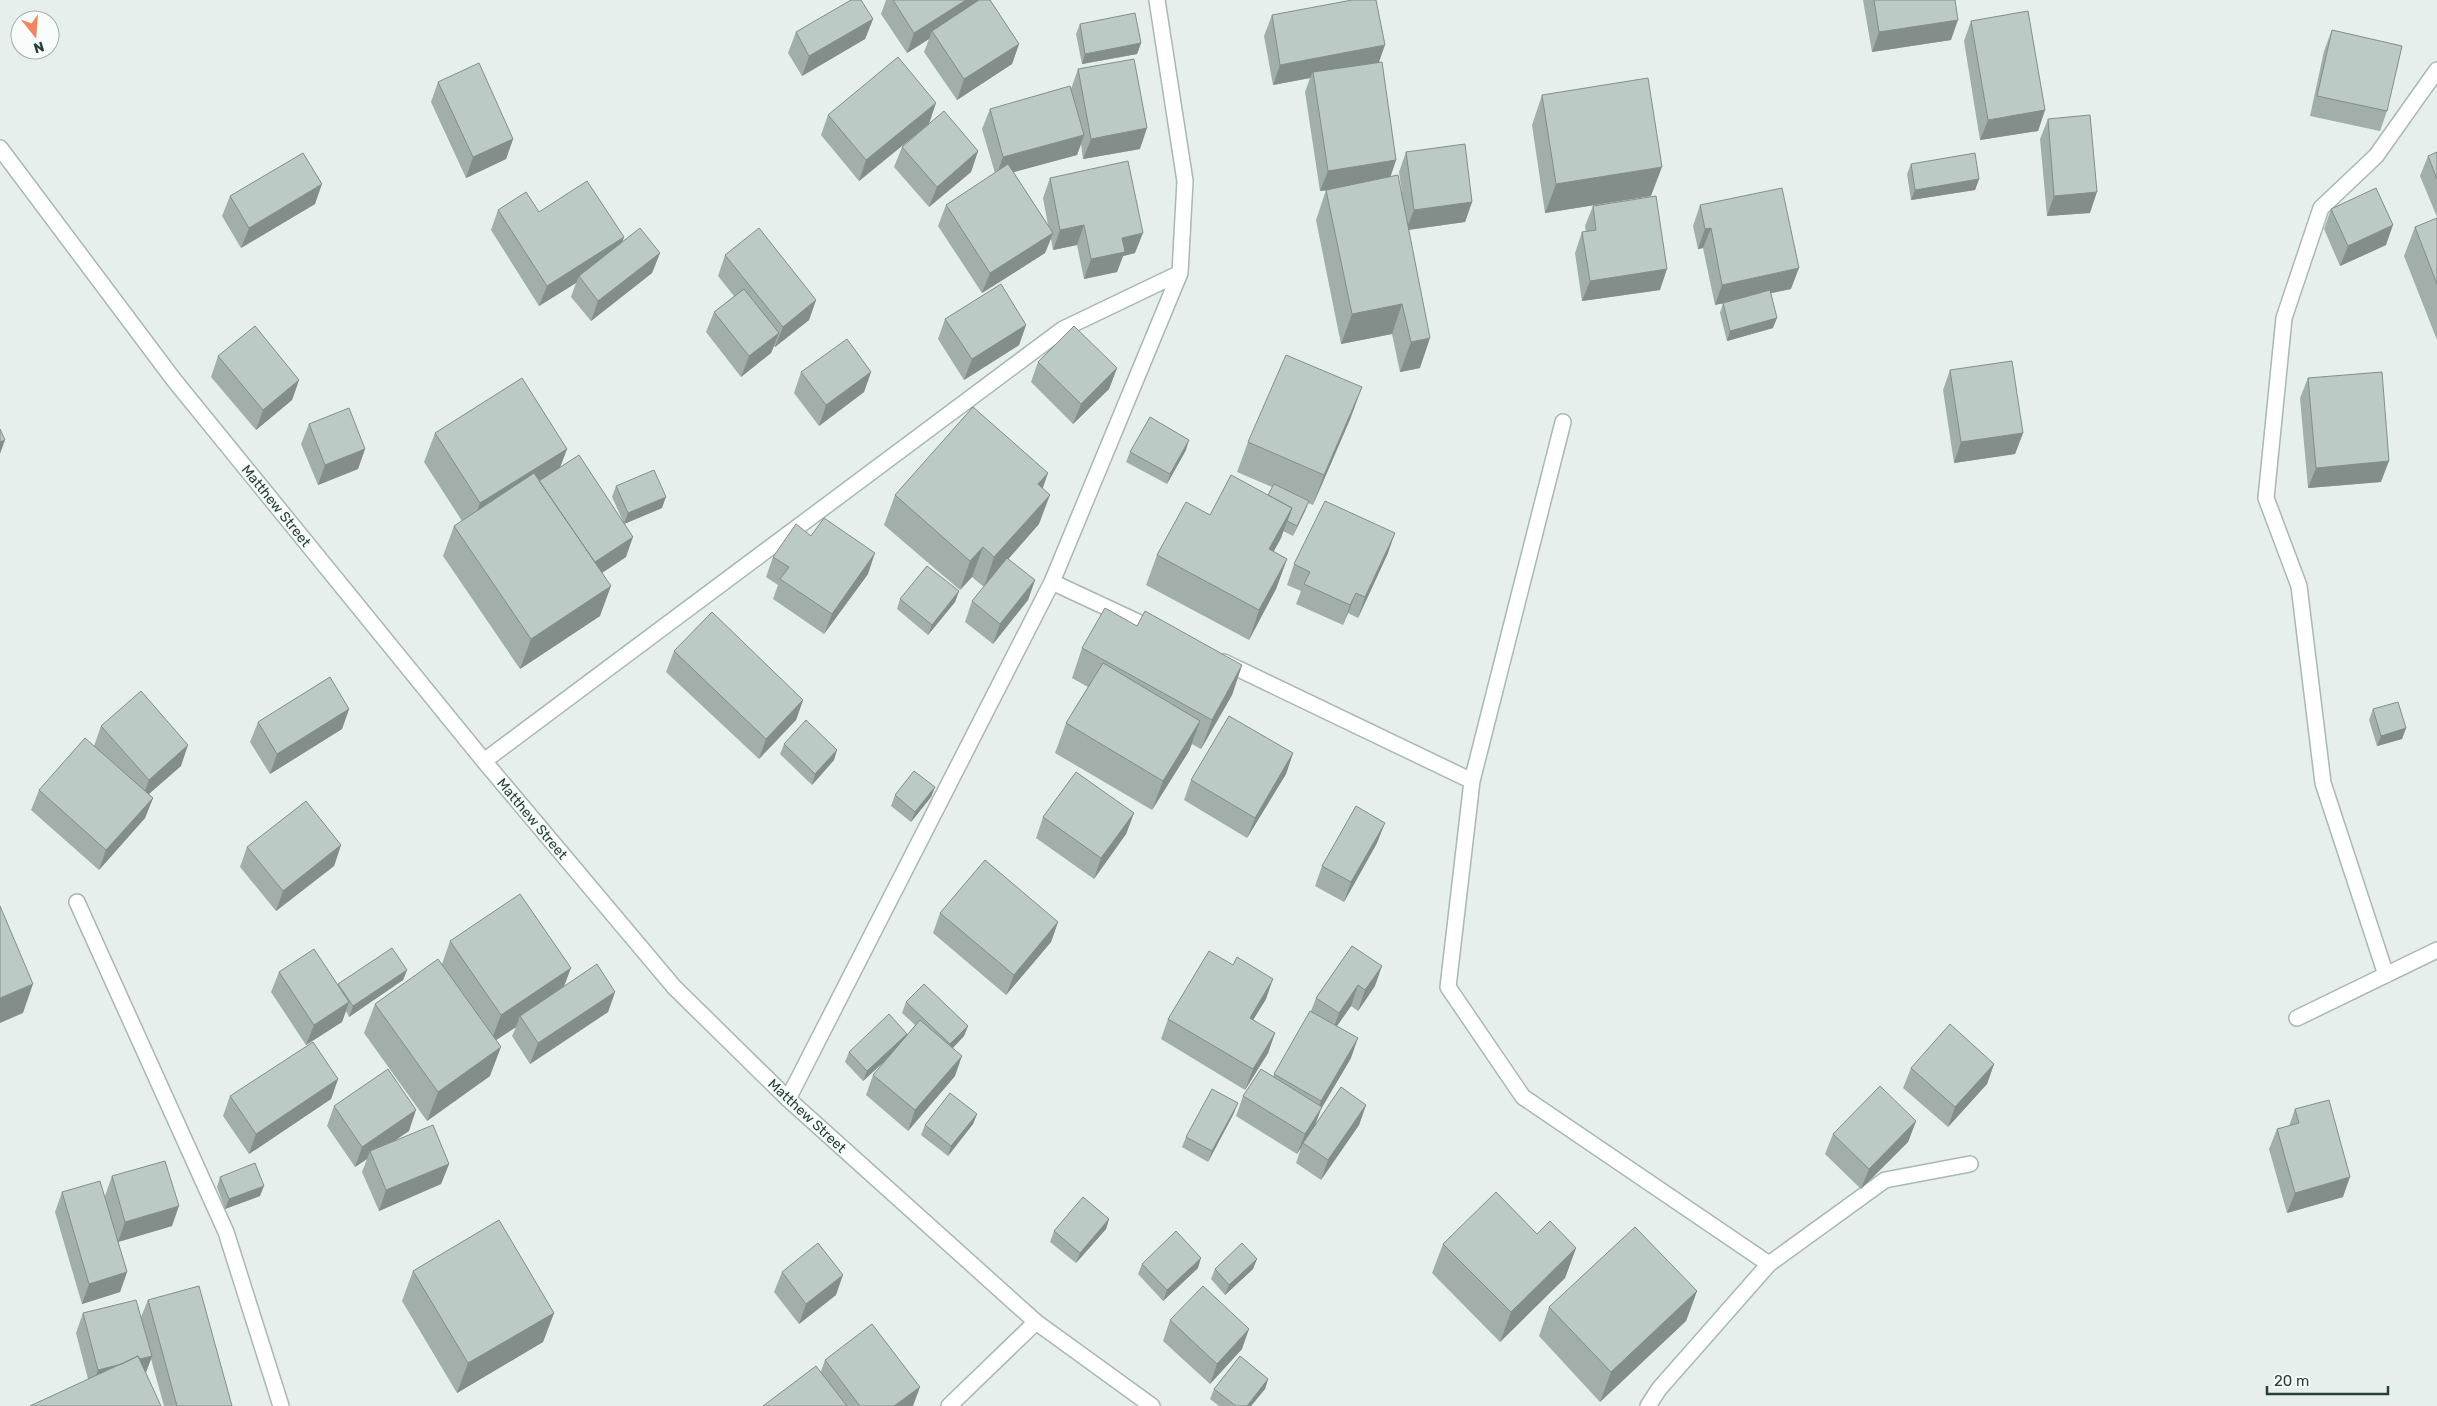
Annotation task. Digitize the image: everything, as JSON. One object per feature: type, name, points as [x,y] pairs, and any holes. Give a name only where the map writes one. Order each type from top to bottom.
[{"type":"street","points":[[788,1100],[1052,582],[1180,273],[1185,181],[1157,0]]},
{"type":"street","points":[[2386,975],[2324,783],[2299,586],[2266,498],[2284,318],[2321,208],[2376,156],[2437,70]]},
{"type":"street","name":"Matthew Street","points":[[0,148],[174,380],[484,761],[674,987],[788,1100],[1036,1322],[1152,1406]]},
{"type":"street","points":[[484,761],[1063,329],[1180,273]]},
{"type":"street","points":[[1563,422],[1472,781],[1448,987],[1524,1097],[1769,1264]]},
{"type":"street","points":[[1052,582],[1173,639]]},
{"type":"street","points":[[1208,655],[1472,781]]},
{"type":"street","points":[[77,902],[226,1232],[281,1406]]},
{"type":"street","points":[[2297,1018],[2437,950]]},
{"type":"street","points":[[1648,1406],[1659,1389],[1769,1264],[1885,1180],[1970,1164]]},
{"type":"street","points":[[949,1406],[1036,1322]]},
{"type":"building","points":[[851,0],[861,0],[873,19],[809,56],[796,32]]},
{"type":"building","points":[[893,0],[966,0],[914,33]]},
{"type":"building","points":[[979,0],[990,0],[1019,44],[964,79],[932,31]]},
{"type":"building","points":[[1352,0],[1376,0],[1385,45],[1280,65],[1272,15]]},
{"type":"building","points":[[1874,0],[1955,0],[1958,20],[1879,32]]},
{"type":"building","points":[[2028,11],[2045,110],[1988,120],[1971,21]]},
{"type":"building","points":[[1135,13],[1141,43],[1085,54],[1080,24]]},
{"type":"building","points":[[2332,30],[2402,46],[2387,111],[2317,96]]},
{"type":"building","points":[[898,57],[936,103],[866,160],[828,115]]},
{"type":"building","points":[[1134,59],[1147,128],[1091,139],[1078,69]]},
{"type":"building","points":[[1382,62],[1396,160],[1328,171],[1313,72]]},
{"type":"building","points":[[479,63],[513,139],[473,157],[438,82]]},
{"type":"building","points":[[1648,78],[1662,167],[1556,184],[1542,95]]},
{"type":"building","points":[[1070,86],[1084,135],[1003,157],[990,109]]},
{"type":"building","points":[[944,111],[978,151],[937,187],[902,147]]},
{"type":"building","points":[[2090,115],[2097,192],[2054,196],[2048,119]]},
{"type":"building","points":[[1465,144],[1472,202],[1414,210],[1406,152]]},
{"type":"building","points":[[2437,152],[2437,179],[2428,156]]},
{"type":"building","points":[[303,153],[322,184],[249,228],[230,196]]},
{"type":"building","points":[[1975,153],[1979,179],[1915,190],[1911,164]]},
{"type":"building","points":[[1128,161],[1143,233],[1122,238],[1125,252],[1091,259],[1084,225],[1060,230],[1050,178]]},
{"type":"building","points":[[1008,164],[1053,233],[990,273],[946,205]]},
{"type":"building","points":[[1398,175],[1430,338],[1411,342],[1402,304],[1352,314],[1326,190]]},
{"type":"building","points":[[587,181],[624,237],[547,286],[498,210],[526,192],[539,212]]},
{"type":"building","points":[[1782,188],[1799,268],[1722,285],[1711,228],[1705,229],[1700,205]]},
{"type":"building","points":[[2376,188],[2393,225],[2348,246],[2331,209]]},
{"type":"building","points":[[1656,196],[1667,269],[1590,281],[1582,232],[1596,230],[1593,206]]},
{"type":"building","points":[[2437,218],[2437,284],[2415,227]]},
{"type":"building","points":[[640,228],[660,253],[598,301],[579,276]]},
{"type":"building","points":[[759,228],[816,300],[783,327],[725,255]]},
{"type":"building","points":[[1001,284],[1026,325],[972,359],[945,319]]},
{"type":"building","points":[[744,289],[779,333],[749,356],[714,312]]},
{"type":"building","points":[[1770,290],[1777,318],[1730,331],[1723,303]]},
{"type":"building","points":[[255,326],[299,380],[263,410],[218,356]]},
{"type":"building","points":[[1074,326],[1117,368],[1081,404],[1038,362]]},
{"type":"building","points":[[847,339],[871,372],[826,405],[801,372]]},
{"type":"building","points":[[1286,355],[1362,387],[1324,475],[1248,442]]},
{"type":"building","points":[[2012,361],[2023,433],[1961,442],[1950,370]]},
{"type":"building","points":[[2382,372],[2389,461],[2316,468],[2308,378]]},
{"type":"building","points":[[522,378],[567,449],[480,503],[435,433]]},
{"type":"building","points":[[973,407],[1048,473],[1038,484],[1050,495],[994,557],[983,547],[970,561],[895,495]]},
{"type":"building","points":[[349,408],[365,449],[325,465],[309,424]]},
{"type":"building","points":[[1150,417],[1189,440],[1170,474],[1130,452]]},
{"type":"building","points":[[0,429],[5,440],[0,442]]},
{"type":"building","points":[[579,455],[633,537],[595,562],[539,481]]},
{"type":"building","points":[[654,470],[666,497],[628,513],[616,486]]},
{"type":"building","points":[[534,473],[611,586],[531,639],[454,526]]},
{"type":"building","points":[[1231,475],[1292,508],[1269,549],[1287,559],[1259,610],[1157,555],[1186,502],[1210,515]]},
{"type":"building","points":[[1274,484],[1309,501],[1297,526],[1287,521],[1292,508],[1268,495]]},
{"type":"building","points":[[1325,501],[1395,533],[1365,597],[1356,593],[1350,605],[1304,584],[1310,572],[1294,564]]},
{"type":"building","points":[[824,518],[875,553],[832,614],[780,579],[789,567],[773,557],[796,524],[811,536]]},
{"type":"building","points":[[1007,558],[1035,580],[1000,624],[972,601]]},
{"type":"building","points":[[927,566],[959,591],[932,625],[900,599]]},
{"type":"building","points":[[1105,608],[1137,626],[1145,611],[1242,665],[1212,720],[1082,648]]},
{"type":"building","points":[[712,612],[803,700],[766,739],[674,651]]},
{"type":"building","points":[[1103,663],[1200,721],[1163,781],[1066,723]]},
{"type":"building","points":[[330,677],[349,709],[277,754],[258,722]]},
{"type":"building","points":[[141,691],[188,745],[149,780],[101,726]]},
{"type":"building","points":[[2398,702],[2406,728],[2381,736],[2373,709]]},
{"type":"building","points":[[1229,716],[1293,753],[1255,818],[1191,780]]},
{"type":"building","points":[[806,720],[837,750],[815,774],[784,744]]},
{"type":"building","points":[[85,738],[153,798],[106,850],[39,790]]},
{"type":"building","points":[[914,771],[935,787],[915,812],[895,795]]},
{"type":"building","points":[[1076,772],[1134,813],[1101,858],[1043,817]]},
{"type":"building","points":[[306,801],[341,845],[283,891],[247,847]]},
{"type":"building","points":[[1356,806],[1385,823],[1351,882],[1322,866]]},
{"type":"building","points":[[985,860],[1058,922],[1014,975],[940,913]]},
{"type":"building","points":[[520,894],[571,968],[501,1015],[450,941]]},
{"type":"building","points":[[0,906],[33,984],[0,998]]},
{"type":"building","points":[[1352,946],[1382,966],[1365,990],[1358,985],[1339,1013],[1316,998]]},
{"type":"building","points":[[392,948],[407,970],[353,1006],[338,984]]},
{"type":"building","points":[[314,949],[349,1002],[314,1025],[279,972]]},
{"type":"building","points":[[1209,951],[1233,965],[1237,957],[1273,979],[1250,1018],[1275,1033],[1253,1069],[1168,1019]]},
{"type":"building","points":[[438,959],[501,1047],[438,1092],[375,1004]]},
{"type":"building","points":[[597,964],[615,992],[538,1043],[520,1016]]},
{"type":"building","points":[[924,984],[968,1026],[950,1044],[906,1002]]},
{"type":"building","points":[[1310,1011],[1358,1038],[1321,1101],[1274,1074]]},
{"type":"building","points":[[889,1014],[907,1034],[867,1071],[849,1052]]},
{"type":"building","points":[[920,1020],[962,1056],[915,1110],[873,1075]]},
{"type":"building","points":[[1950,1024],[1994,1064],[1955,1107],[1911,1068]]},
{"type":"building","points":[[313,1042],[338,1079],[256,1134],[230,1096]]},
{"type":"building","points":[[388,1069],[416,1110],[362,1147],[334,1106]]},
{"type":"building","points":[[1261,1069],[1322,1107],[1305,1134],[1243,1096]]},
{"type":"building","points":[[1880,1086],[1916,1121],[1869,1169],[1833,1134]]},
{"type":"building","points":[[1341,1087],[1366,1105],[1328,1160],[1303,1143]]},
{"type":"building","points":[[1212,1089],[1238,1103],[1212,1151],[1186,1137]]},
{"type":"building","points":[[950,1093],[977,1114],[951,1146],[925,1125]]},
{"type":"building","points":[[2329,1100],[2350,1177],[2295,1193],[2277,1129],[2299,1123],[2295,1109]]},
{"type":"building","points":[[433,1125],[449,1164],[386,1190],[370,1151]]},
{"type":"building","points":[[165,1161],[179,1206],[125,1222],[112,1176]]},
{"type":"building","points":[[255,1163],[264,1186],[229,1199],[220,1177]]},
{"type":"building","points":[[100,1181],[127,1272],[89,1284],[62,1192]]},
{"type":"building","points":[[1496,1192],[1537,1234],[1550,1221],[1576,1248],[1511,1312],[1443,1244]]},
{"type":"building","points":[[1083,1197],[1109,1219],[1080,1253],[1054,1231]]},
{"type":"building","points":[[499,1220],[554,1313],[468,1363],[413,1271]]},
{"type":"building","points":[[1635,1227],[1697,1291],[1611,1372],[1549,1307]]},
{"type":"building","points":[[1176,1231],[1201,1258],[1167,1290],[1142,1264]]},
{"type":"building","points":[[818,1243],[843,1275],[806,1304],[782,1272]]},
{"type":"building","points":[[1242,1243],[1257,1259],[1229,1285],[1215,1269]]},
{"type":"building","points":[[199,1286],[232,1406],[177,1406],[148,1300]]},
{"type":"building","points":[[1203,1286],[1249,1329],[1217,1364],[1170,1320]]},
{"type":"building","points":[[136,1300],[152,1356],[140,1359],[138,1356],[122,1364],[98,1370],[83,1313]]},
{"type":"building","points":[[872,1324],[920,1387],[894,1406],[860,1406],[825,1360]]},
{"type":"building","points":[[138,1356],[161,1406],[30,1406]]},
{"type":"building","points":[[1240,1356],[1268,1379],[1247,1406],[1236,1406],[1214,1389]]},
{"type":"building","points":[[816,1366],[847,1406],[763,1406]]}]
